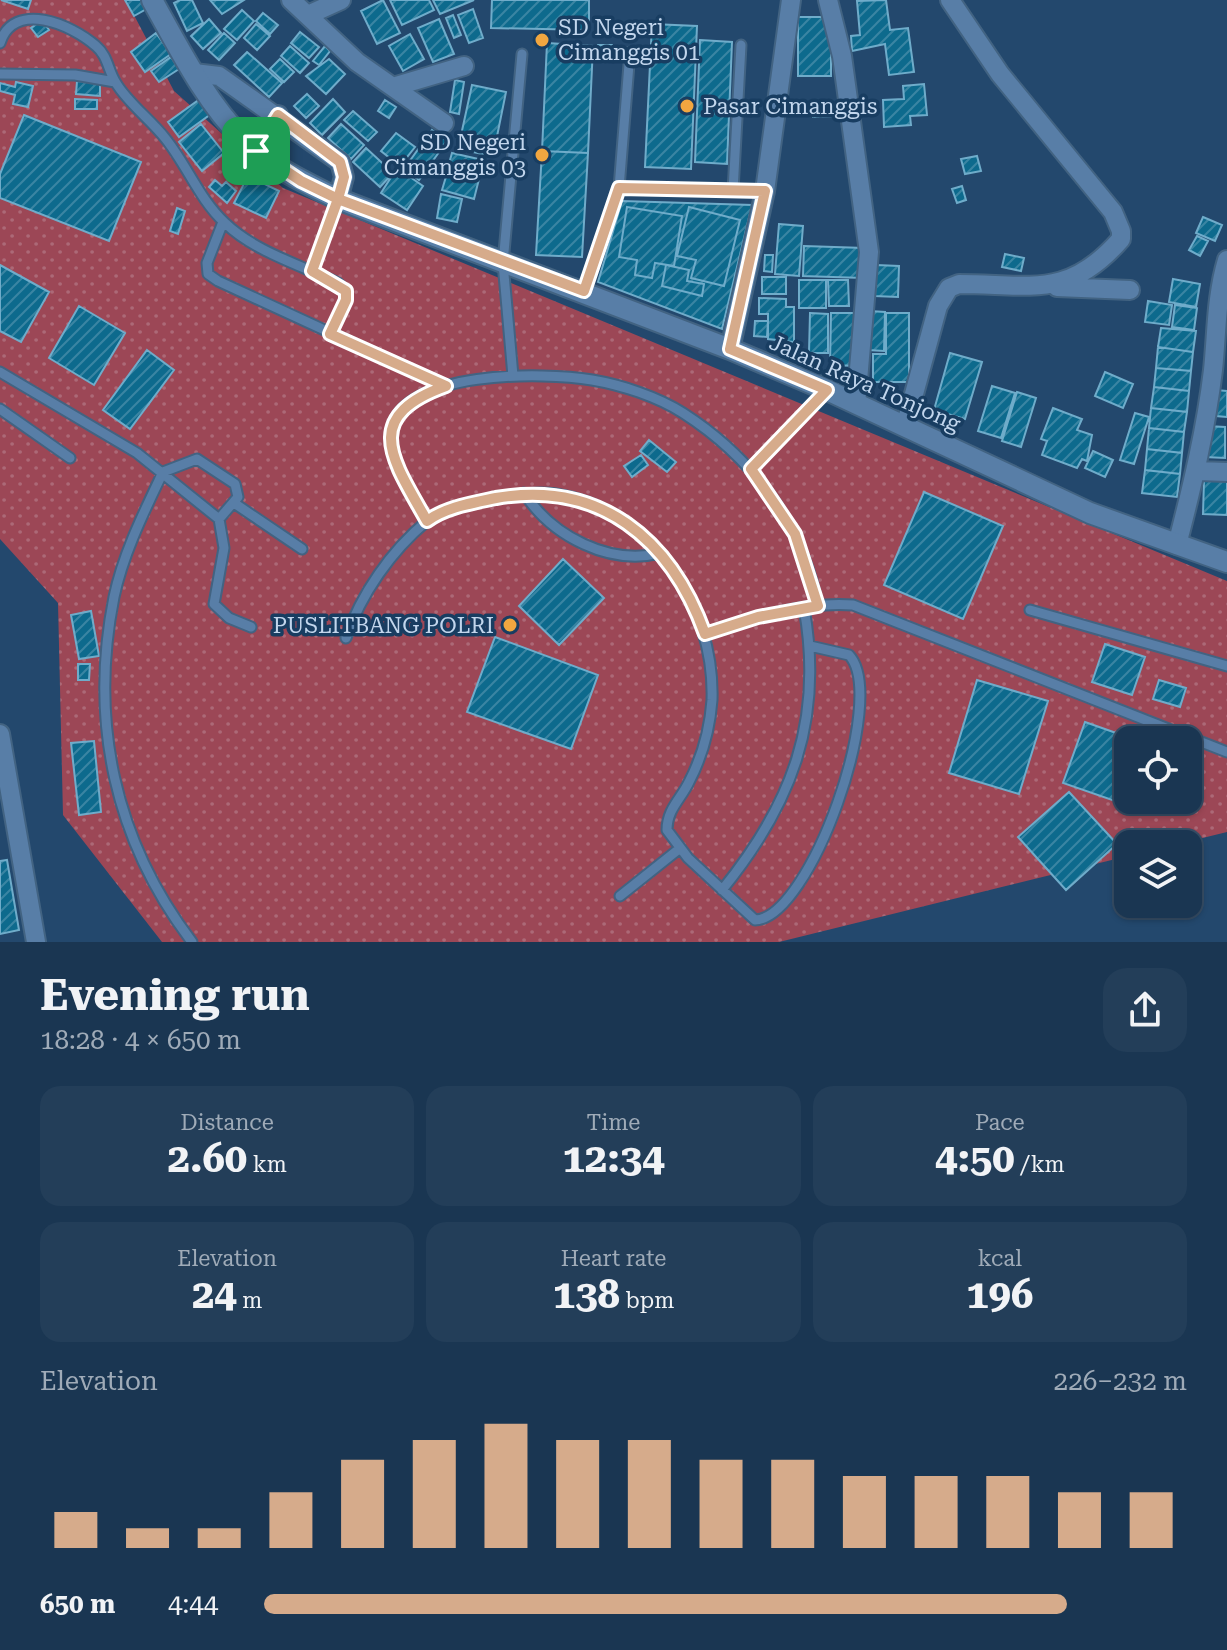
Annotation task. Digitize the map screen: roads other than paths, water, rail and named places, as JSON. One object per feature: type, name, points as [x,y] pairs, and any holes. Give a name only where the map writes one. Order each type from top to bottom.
[{"type":"main road","name":"Jalan Raya Tonjong","points":[[152,0],[194,73],[227,121],[256,151],[301,181],[338,199],[730,349],[827,390],[1090,513],[1227,562]]},
{"type":"street","points":[[291,0],[357,62],[444,123]]},
{"type":"street","points":[[308,15],[341,0]]},
{"type":"street","points":[[730,349],[765,191],[791,0]]},
{"type":"street","points":[[828,0],[842,56],[869,252],[856,404]]},
{"type":"street","points":[[950,0],[1000,74],[1113,212],[1121,231],[1113,247],[1073,278],[1047,287]]},
{"type":"street","points":[[393,87],[464,66]]},
{"type":"street","points":[[194,73],[219,76],[340,162],[344,177],[338,199]]},
{"type":"street","points":[[256,151],[278,115]]},
{"type":"street","points":[[1177,545],[1220,368],[1214,324],[1227,260]]},
{"type":"street","points":[[905,427],[938,306],[949,288],[959,284],[1130,290]]},
{"type":"street","points":[[1197,471],[1227,472]]},
{"type":"street","points":[[0,734],[36,942]]},
{"type":"lane","points":[[0,43],[15,20],[34,15],[54,20],[97,46],[108,62],[115,82],[166,139],[208,205],[223,222],[243,239],[312,271],[346,291],[346,300],[330,334]]},
{"type":"lane","points":[[733,191],[741,45]]},
{"type":"lane","points":[[584,291],[619,188],[630,52]]},
{"type":"lane","points":[[513,376],[503,263],[522,54]]},
{"type":"lane","points":[[0,74],[75,75],[115,82]]},
{"type":"lane","points":[[619,188],[765,191]]},
{"type":"lane","points":[[312,271],[338,199]]},
{"type":"lane","points":[[223,222],[207,263],[208,274],[446,386]]},
{"type":"lane","points":[[0,372],[163,472],[219,519],[224,548],[214,604],[229,618],[251,627]]},
{"type":"lane","points":[[427,521],[395,458],[391,431],[404,405],[446,386],[513,376],[593,380],[636,392],[681,412],[751,469],[795,534],[818,606]]},
{"type":"lane","points":[[751,469],[827,390]]},
{"type":"lane","points":[[0,409],[70,458]]},
{"type":"lane","points":[[192,942],[165,903],[132,843],[120,803],[106,721],[105,670],[115,596],[133,539],[163,472],[197,459],[235,484],[239,492],[234,503],[219,519]]},
{"type":"lane","points":[[524,493],[539,517],[597,550],[626,557],[661,553]]},
{"type":"lane","points":[[346,638],[356,610],[379,575],[427,521],[443,511],[524,493],[557,494],[602,509],[634,529],[661,553],[695,605],[705,634],[712,702],[703,751],[667,820],[667,830],[679,849],[752,919],[763,920],[776,913],[815,854],[839,805],[854,757],[858,671],[849,655],[810,646]]},
{"type":"lane","points":[[234,503],[302,549]]},
{"type":"lane","points":[[705,634],[804,608],[853,605],[1227,752]]},
{"type":"lane","points":[[722,890],[767,828],[793,772],[808,720],[810,646],[804,608]]},
{"type":"lane","points":[[1030,610],[1227,666]]},
{"type":"lane","points":[[620,896],[679,849]]},
{"type":"place","name":"SD Negeri Cimanggis 01","points":[[542,40]]},
{"type":"place","name":"Pasar Cimanggis","points":[[687,106]]},
{"type":"place","name":"SD Negeri Cimanggis 03","points":[[542,155]]},
{"type":"place","name":"PUSLITBANG POLRI","points":[[510,625]]}]
